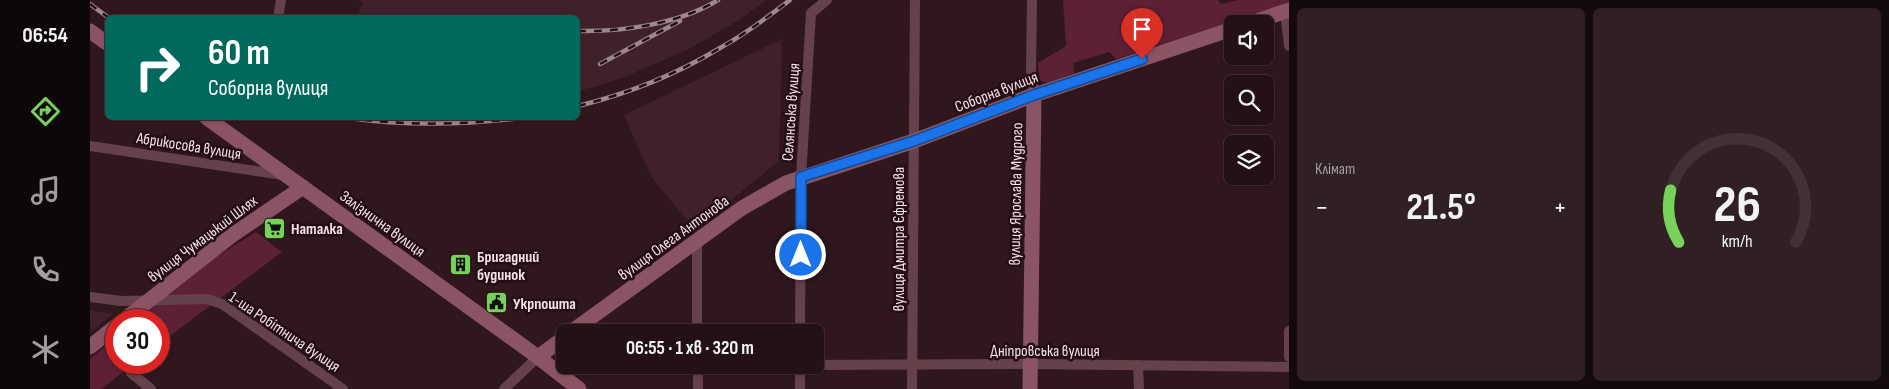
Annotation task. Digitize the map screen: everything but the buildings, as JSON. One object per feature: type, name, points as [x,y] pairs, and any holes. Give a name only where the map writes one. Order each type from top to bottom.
[{"type":"street","points":[[278,15],[280,0]]},
{"type":"street","name":"Селянська вулиця","points":[[800,324],[801,177],[811,13],[827,0]]},
{"type":"street","name":"вулиця Дмитра Єфремова","points":[[912,389],[915,0]]},
{"type":"street","name":"вулиця Ярослава Мудрого","points":[[1030,389],[1034,95],[1031,70],[1032,0]]},
{"type":"street","points":[[1274,15],[1287,11],[1289,46]]},
{"type":"street","points":[[90,31],[105,42]]},
{"type":"street","name":"Соборна вулиця","points":[[801,177],[914,141],[1034,95],[1224,32]]},
{"type":"street","name":"Залізнична вулиця","points":[[210,120],[538,357],[579,389]]},
{"type":"street","name":"Абрикосова вулиця","points":[[90,146],[284,175]]},
{"type":"street","name":"вулиця Олега Антонова","points":[[582,324],[759,196],[786,182],[801,177]]},
{"type":"street","name":"вулиця Чумацький Шлях","points":[[138,309],[231,236],[303,187]]},
{"type":"street","points":[[697,242],[698,324]]},
{"type":"street","name":"1-ша Робітнича вулиця","points":[[90,297],[121,301],[207,299],[222,304],[343,389]]},
{"type":"street","points":[[1289,330],[1289,357]]},
{"type":"street","points":[[90,347],[105,335]]},
{"type":"street","points":[[504,389],[538,357],[556,344]]},
{"type":"street","name":"Дніпровська вулиця","points":[[824,365],[1031,364],[1289,368]]},
{"type":"street","points":[[1138,365],[1139,389]]},
{"type":"street","points":[[131,374],[151,389]]},
{"type":"street","points":[[698,374],[698,389]]},
{"type":"street","points":[[800,374],[800,389]]},
{"type":"shaded area","points":[[358,0],[766,0],[739,20],[687,50],[627,76],[580,90],[580,15],[358,15],[363,3]]},
{"type":"shaded area","points":[[1063,0],[1218,0],[1221,4],[1239,0],[1289,0],[1289,3],[1252,15],[1224,15],[1224,24],[1116,59],[1109,52],[1073,63],[1074,73],[1048,83],[1040,81],[1038,63],[1066,46]]},
{"type":"shaded area","points":[[782,39],[779,161],[695,229],[652,178],[624,115]]},
{"type":"shaded area","points":[[256,232],[282,252],[170,336],[170,309],[151,309],[211,260]]},
{"type":"shaded area","points":[[90,310],[105,313],[105,320],[90,332]]},
{"type":"shaded area","points":[[105,346],[105,374],[121,374],[101,389],[90,389],[90,359]]},
{"type":"railway","points":[[580,31],[631,28],[668,21],[703,8],[718,0]]},
{"type":"railway","points":[[580,105],[615,96],[687,66],[738,37],[790,0]]},
{"type":"railway","points":[[90,4],[105,15]]},
{"type":"railway","points":[[600,64],[680,21]]},
{"type":"railway","points":[[363,120],[435,124],[500,120]]},
{"type":"place","name":"Наталка","points":[[275,228]]},
{"type":"place","name":"Бригадний будинок","points":[[461,265]]},
{"type":"place","name":"Укрпошта","points":[[497,303]]},
{"type":"route","points":[[801,255],[801,177],[914,141],[1005,105],[1142,59]]}]
